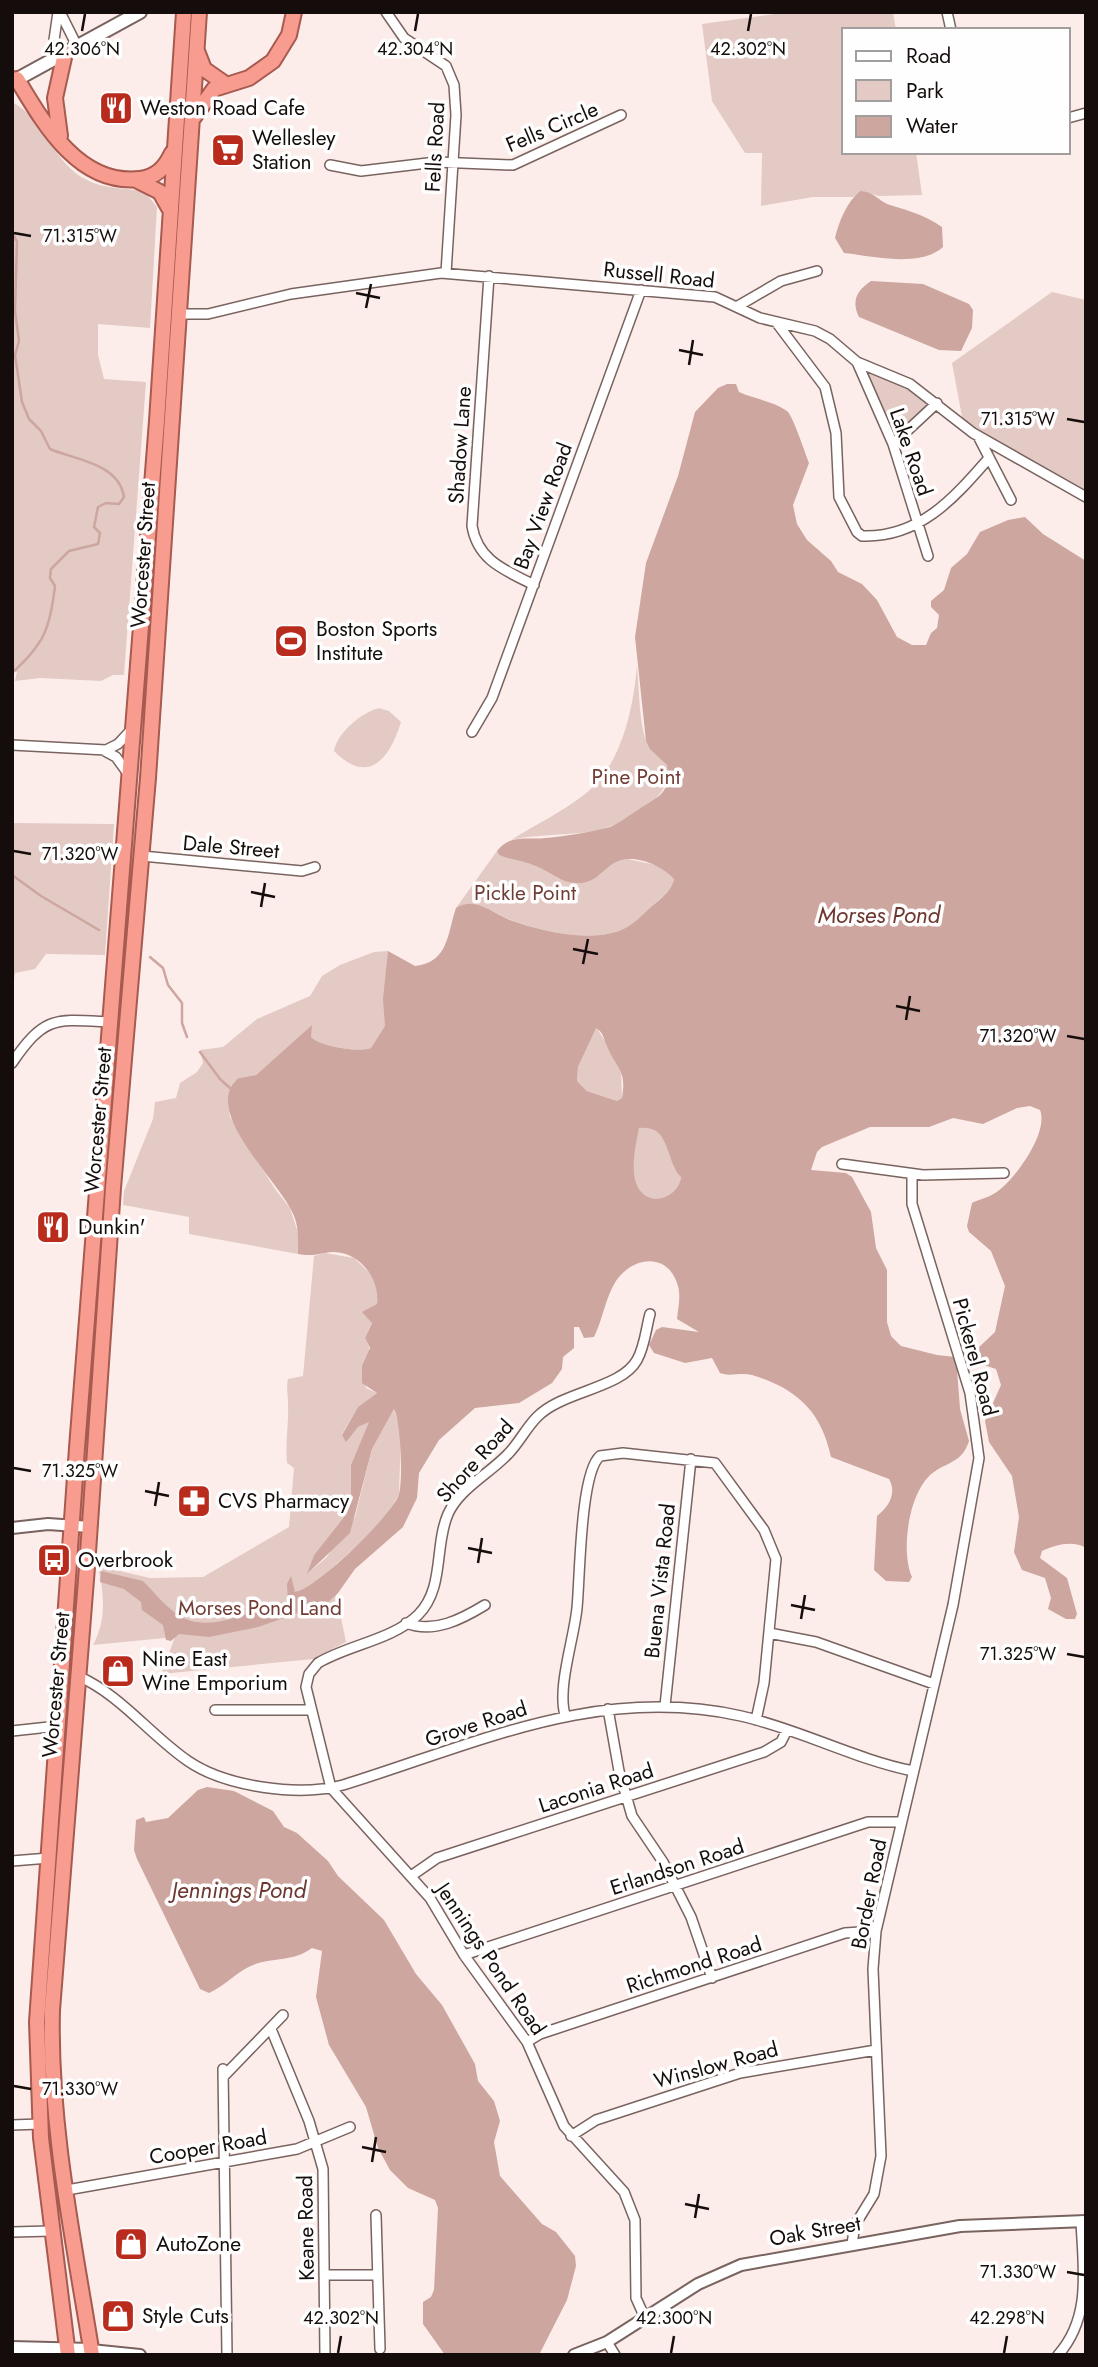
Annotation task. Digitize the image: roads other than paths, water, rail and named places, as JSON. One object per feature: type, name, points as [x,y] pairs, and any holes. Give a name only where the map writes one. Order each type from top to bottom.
[{"type":"highway","points":[[191,126],[202,102],[224,83],[249,78],[273,61],[288,39],[294,12]]},
{"type":"highway","name":"Worcester Street","points":[[92,2352],[53,2082],[51,2024],[90,1527],[113,1188],[142,856],[197,44],[191,16]]},
{"type":"highway","name":"Worcester Street","points":[[67,2352],[40,2124],[36,2031],[175,141],[191,16]]},
{"type":"highway","points":[[197,44],[204,69],[224,83]]},
{"type":"highway","points":[[63,144],[56,121],[55,93],[67,52]]},
{"type":"highway","points":[[17,82],[40,95],[55,93]]},
{"type":"highway","points":[[17,82],[35,110],[63,144],[92,170],[110,177],[150,177],[161,170],[170,158],[175,141]]},
{"type":"highway","points":[[135,179],[163,194],[170,217]]},
{"type":"main road","points":[[17,82],[140,12]]},
{"type":"main road","points":[[12,2348],[92,2352]]},
{"type":"street","points":[[59,12],[67,52]]},
{"type":"street","points":[[59,12],[54,40],[67,52]]},
{"type":"street","name":"Fells Road","points":[[386,12],[404,38],[442,63],[450,75],[456,101],[446,273]]},
{"type":"street","name":"Fells Circle","points":[[330,165],[361,171],[453,163],[518,164],[621,116]]},
{"type":"street","points":[[738,306],[781,281],[817,271]]},
{"type":"street","name":"Russell Road","points":[[178,314],[208,314],[291,294],[446,273],[715,296],[776,323],[815,331],[857,362],[910,384],[978,435],[1086,497]]},
{"type":"street","name":"Shadow Lane","points":[[489,276],[472,526],[486,560],[534,585]]},
{"type":"street","name":"Bay View Road","points":[[472,732],[492,698],[641,290]]},
{"type":"street","points":[[776,323],[825,387],[836,433],[839,497],[857,533],[873,536],[918,525],[939,511],[989,458]]},
{"type":"street","name":"Lake Road","points":[[857,362],[893,444],[928,556]]},
{"type":"street","points":[[893,444],[937,403]]},
{"type":"street","points":[[978,435],[1011,500]]},
{"type":"street","points":[[12,745],[103,750],[118,744],[132,728]]},
{"type":"street","points":[[103,750],[117,758],[129,775]]},
{"type":"street","name":"Dale Street","points":[[142,856],[289,870],[306,871],[315,867]]},
{"type":"street","points":[[12,1063],[27,1042],[48,1024],[64,1020],[110,1021]]},
{"type":"street","points":[[842,1164],[912,1174],[1004,1173]]},
{"type":"street","name":"Pickerel Road","points":[[912,1174],[911,1194],[915,1214],[974,1410],[979,1458],[961,1551]]},
{"type":"street","name":"Shore Road","points":[[331,1788],[310,1710],[307,1681],[317,1663],[406,1623],[421,1611],[430,1595],[439,1566],[446,1520],[453,1504],[510,1452],[542,1412],[558,1402],[614,1379],[633,1366],[640,1352],[650,1314]]},
{"type":"street","points":[[565,1715],[564,1696],[578,1598],[585,1508],[595,1460],[605,1454],[623,1453],[715,1463],[724,1472],[771,1542],[777,1572],[756,1720]]},
{"type":"street","name":"Buena Vista Road","points":[[665,1706],[691,1459]]},
{"type":"street","points":[[12,1528],[72,1525],[90,1527]]},
{"type":"street","name":"Border Road","points":[[852,2244],[855,2225],[874,2194],[880,2169],[881,2126],[873,1969],[876,1931],[953,1605],[961,1551]]},
{"type":"street","points":[[406,1623],[421,1627],[452,1623],[485,1605]]},
{"type":"street","points":[[769,1633],[816,1642],[934,1684]]},
{"type":"street","name":"Grove Road","points":[[78,1676],[103,1690],[178,1754],[206,1771],[285,1790],[331,1788],[565,1715],[608,1709],[665,1706],[756,1720],[913,1771]]},
{"type":"street","points":[[608,1709],[626,1797],[635,1822],[658,1854],[675,1886],[699,1936],[712,1978]]},
{"type":"street","points":[[215,1710],[310,1710]]},
{"type":"street","points":[[12,1731],[58,1726]]},
{"type":"street","name":"Laconia Road","points":[[411,1876],[437,1858],[764,1752],[781,1742],[787,1730]]},
{"type":"street","name":"Jennings Pond Road","points":[[331,1788],[411,1876],[437,1909],[464,1955],[527,2042],[553,2106],[571,2136],[619,2183],[629,2201],[636,2233],[636,2298],[645,2318]]},
{"type":"street","name":"Erlandson Road","points":[[464,1955],[868,1822],[901,1822]]},
{"type":"street","points":[[12,1861],[49,1858]]},
{"type":"street","name":"Richmond Road","points":[[527,2042],[540,2034],[845,1933],[876,1931]]},
{"type":"street","points":[[227,2355],[223,2073],[271,2029],[282,2015]]},
{"type":"street","name":"Keane Road","points":[[271,2029],[317,2143],[324,2175],[325,2355]]},
{"type":"street","name":"Winslow Road","points":[[571,2136],[596,2120],[740,2073],[876,2050]]},
{"type":"street","points":[[12,2125],[40,2124]]},
{"type":"street","name":"Cooper Road","points":[[67,2190],[317,2143],[350,2127]]},
{"type":"street","points":[[376,2215],[380,2349]]},
{"type":"street","points":[[1058,2355],[1073,2335],[1082,2313],[1083,2221]]},
{"type":"street","name":"Oak Street","points":[[574,2355],[607,2342],[725,2271],[779,2256],[960,2226],[1083,2221]]},
{"type":"street","points":[[12,2232],[51,2231]]},
{"type":"street","points":[[325,2275],[377,2275]]},
{"type":"street","points":[[607,2342],[615,2355]]},
{"type":"street","points":[[92,2352],[139,2355]]},
{"type":"water","points":[[860,191],[923,216],[942,227],[943,247],[922,257],[909,259],[844,253],[835,238],[844,212]]},
{"type":"water","points":[[871,281],[923,284],[969,304],[973,310],[972,328],[961,351],[939,350],[859,317],[857,296]]},
{"type":"water","name":"Morses Pond","points":[[736,384],[739,392],[776,405],[790,414],[809,463],[793,505],[797,524],[807,540],[831,561],[838,572],[862,584],[877,600],[897,637],[912,645],[926,645],[931,633],[937,628],[939,615],[931,607],[931,601],[944,590],[951,568],[967,554],[980,532],[1008,520],[1025,517],[1043,534],[1086,561],[1086,1548],[1075,1544],[1058,1545],[1042,1551],[1040,1558],[1067,1578],[1077,1614],[1075,1619],[1066,1619],[1048,1609],[1051,1598],[1045,1578],[1022,1570],[1014,1552],[1019,1517],[1012,1476],[989,1442],[985,1421],[1001,1385],[996,1369],[978,1363],[957,1369],[960,1409],[969,1441],[959,1457],[934,1472],[918,1492],[907,1537],[908,1566],[912,1577],[909,1582],[886,1581],[874,1570],[877,1516],[885,1508],[892,1494],[889,1479],[831,1457],[821,1427],[813,1415],[805,1404],[782,1387],[752,1375],[720,1373],[712,1358],[685,1363],[654,1353],[649,1345],[656,1330],[662,1327],[699,1332],[677,1319],[679,1295],[673,1275],[659,1263],[650,1261],[632,1266],[616,1281],[594,1337],[584,1338],[579,1327],[574,1327],[574,1348],[563,1357],[562,1369],[552,1383],[519,1403],[475,1408],[439,1440],[419,1473],[417,1498],[403,1527],[355,1569],[338,1593],[327,1603],[258,1627],[209,1637],[179,1634],[171,1641],[166,1640],[163,1625],[142,1610],[141,1602],[124,1589],[100,1582],[101,1571],[143,1581],[173,1611],[191,1621],[218,1622],[233,1618],[288,1601],[287,1584],[291,1576],[295,1592],[319,1579],[369,1534],[394,1504],[400,1487],[400,1438],[394,1409],[372,1449],[350,1533],[307,1574],[314,1555],[344,1517],[351,1495],[351,1465],[369,1422],[358,1427],[346,1442],[342,1435],[358,1407],[377,1393],[362,1383],[362,1366],[370,1348],[365,1338],[372,1323],[362,1312],[377,1304],[377,1294],[370,1274],[356,1259],[336,1252],[298,1254],[294,1216],[235,1127],[229,1109],[229,1092],[239,1078],[256,1075],[312,1025],[311,1037],[322,1043],[349,1049],[371,1048],[385,1026],[383,999],[388,951],[415,966],[434,959],[445,945],[456,908],[477,905],[510,920],[566,934],[609,934],[637,920],[671,887],[674,879],[669,874],[638,860],[621,860],[593,879],[583,883],[571,883],[531,864],[499,855],[497,851],[513,840],[562,836],[610,827],[658,797],[665,788],[667,765],[650,749],[646,741],[635,637],[646,563],[678,476],[695,412],[718,388]],"holes":[[[596,1028],[602,1034],[622,1074],[622,1098],[617,1101],[587,1091],[577,1081],[578,1067]],[[1030,1106],[1040,1110],[1042,1119],[1035,1142],[1022,1165],[1005,1185],[992,1195],[972,1203],[967,1226],[969,1232],[991,1251],[1005,1286],[995,1332],[976,1350],[955,1357],[901,1346],[891,1336],[887,1322],[887,1270],[876,1248],[871,1212],[852,1177],[846,1173],[811,1170],[817,1152],[822,1147],[870,1127],[929,1127],[953,1118],[983,1124],[1017,1108]],[[639,1128],[649,1128],[657,1132],[681,1177],[675,1190],[657,1199],[644,1195],[634,1175]]]},
{"type":"water","name":"Jennings Pond","points":[[207,1787],[234,1791],[273,1811],[284,1827],[297,1833],[328,1861],[338,1876],[384,1920],[416,1974],[442,2005],[475,2064],[478,2081],[494,2101],[500,2121],[494,2142],[500,2176],[542,2224],[556,2232],[575,2256],[576,2266],[567,2300],[540,2353],[445,2355],[423,2324],[423,2302],[431,2297],[434,2290],[438,2208],[435,2200],[408,2188],[390,2170],[378,2148],[366,2107],[329,2045],[316,1997],[322,1951],[312,1948],[298,1955],[261,1963],[247,1968],[209,1993],[200,1989],[134,1850],[136,1820],[144,1817],[146,1822],[168,1818],[198,1790]]},
{"type":"waterway","points":[[12,231],[17,242],[15,311],[19,341],[15,355],[22,402],[29,419],[41,431],[50,449],[105,470],[114,477],[124,497],[119,504],[106,503],[98,507],[94,527],[100,533],[98,544],[69,551],[51,569],[50,578],[55,586],[48,625],[32,653],[12,673]]},
{"type":"waterway","points":[[12,875],[41,896],[99,930]]},
{"type":"waterway","points":[[150,957],[163,968],[168,985],[182,1003],[182,1023],[187,1037]]},
{"type":"waterway","points":[[200,1052],[231,1089]]},
{"type":"place","name":"Weston Road Cafe","points":[[116,108]]},
{"type":"place","name":"Wellesley Station","points":[[228,150]]},
{"type":"place","name":"Boston Sports Institute","points":[[291,641]]},
{"type":"place","name":"Dunkin'","points":[[53,1227]]},
{"type":"place","name":"CVS Pharmacy","points":[[194,1501]]},
{"type":"place","name":"Overbrook","points":[[54,1560]]},
{"type":"place","name":"Nine East Wine Emporium","points":[[118,1671]]},
{"type":"place","name":"AutoZone","points":[[131,2244]]},
{"type":"place","name":"Style Cuts","points":[[118,2316]]},
{"type":"park label","name":"Pine Point","points":[[636,777]]},
{"type":"park label","name":"Pickle Point","points":[[525,893]]},
{"type":"park label","name":"Morses Pond Land","points":[[260,1608]]}]
